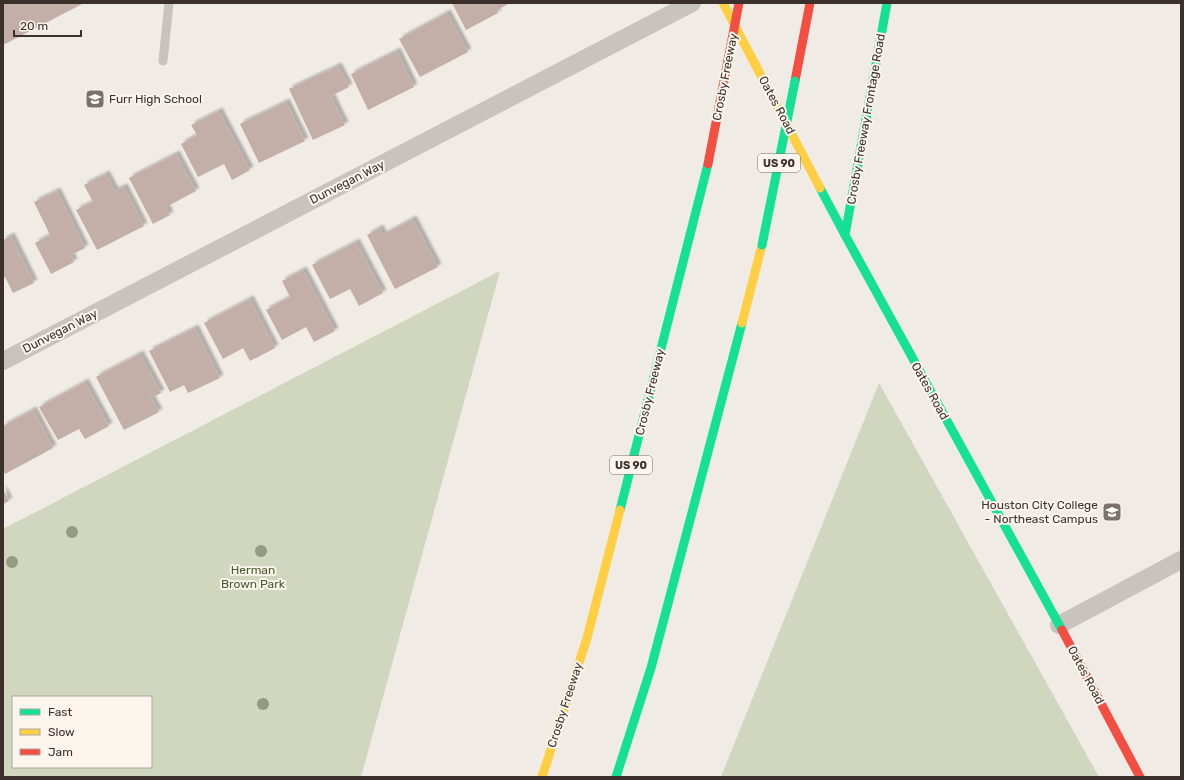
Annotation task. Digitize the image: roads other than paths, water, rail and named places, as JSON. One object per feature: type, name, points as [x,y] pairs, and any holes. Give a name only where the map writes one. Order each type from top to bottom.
[{"type":"main road","name":"Oates Road","points":[[724,3],[845,235],[1059,625],[1140,777]]},
{"type":"main road","name":"Crosby Freeway","points":[[541,777],[547,764],[587,638],[708,164],[740,3]]},
{"type":"main road","name":"US 90","points":[[616,777],[651,668],[762,245],[810,3]]},
{"type":"main road","name":"Crosby Freeway Frontage Road","points":[[845,235],[887,3]]},
{"type":"street","name":"Dunvegan Way","points":[[3,361],[692,3]]},
{"type":"street","points":[[1059,625],[1181,560]]},
{"type":"lane","points":[[163,61],[169,3]]},
{"type":"place","name":"Furr High School","points":[[95,99]]},
{"type":"place","name":"Houston City College - Northeast Campus","points":[[1112,512]]},
{"type":"park label","name":"Herman Brown Park","points":[[253,577]]}]
